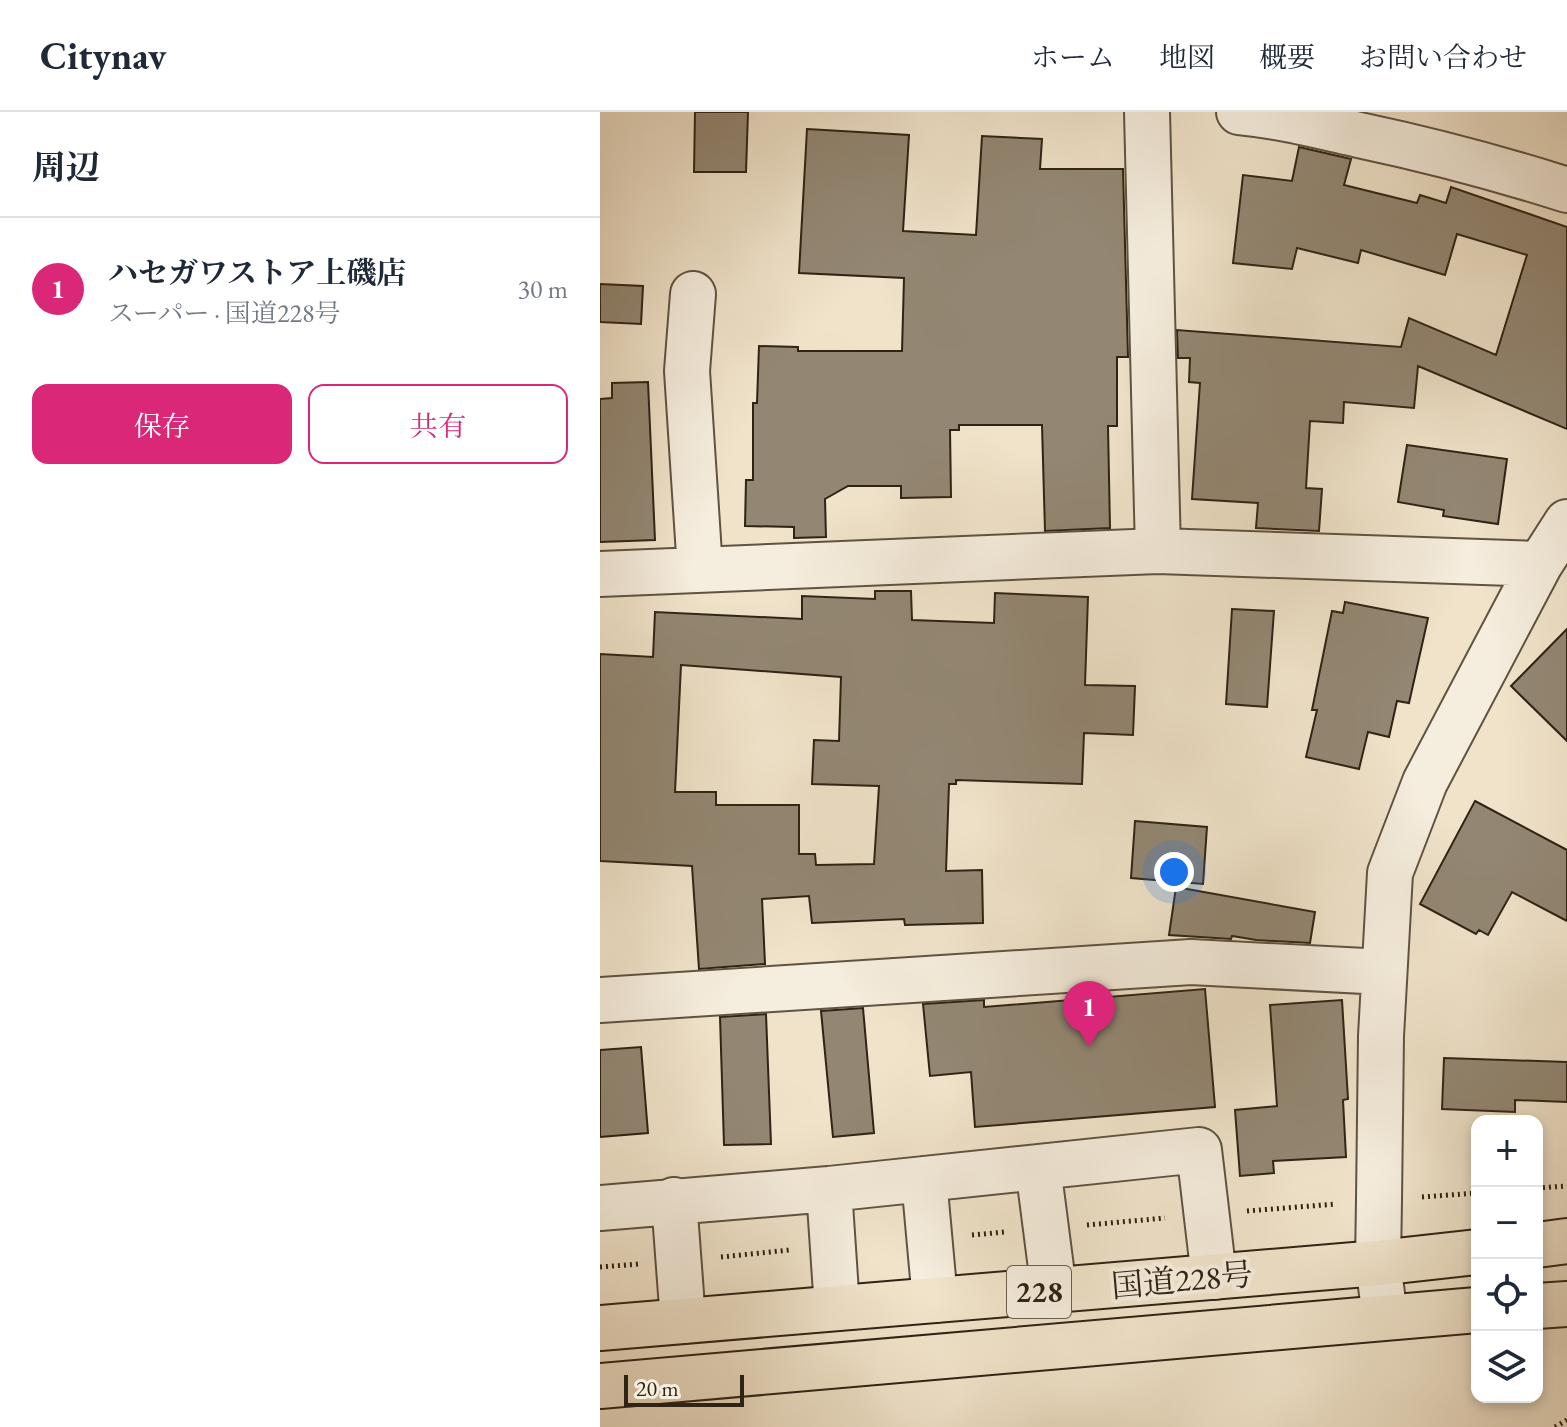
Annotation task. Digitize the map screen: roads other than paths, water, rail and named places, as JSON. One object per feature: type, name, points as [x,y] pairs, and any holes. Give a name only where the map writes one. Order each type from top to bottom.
[{"type":"highway","points":[[1543,1244],[1567,1241]]},
{"type":"highway","name":"国道228号","points":[[600,1328],[1471,1253]]},
{"type":"highway","points":[[1543,1306],[1567,1304]]},
{"type":"highway","name":"国道228号","points":[[600,1386],[1471,1310]]},
{"type":"street","points":[[1147,112],[1158,551]]},
{"type":"street","points":[[1259,113],[1369,124],[1567,190]]},
{"type":"street","points":[[693,294],[687,371],[700,570]]},
{"type":"street","points":[[1385,1317],[1378,1263],[1384,972],[1390,873],[1425,782],[1540,564],[1567,522]]},
{"type":"street","points":[[600,574],[1158,551],[1540,564]]},
{"type":"street","points":[[600,1000],[1191,962],[1384,972]]},
{"type":"street","points":[[600,1208],[829,1189],[1199,1150],[1214,1277]]},
{"type":"street","points":[[1038,1167],[1054,1291]]},
{"type":"street","points":[[924,1179],[935,1300]]},
{"type":"street","points":[[829,1189],[837,1308]]},
{"type":"street","points":[[674,1200],[683,1321]]},
{"type":"place","name":"ハセガワストア上磯店","points":[[1089,1047]]}]
